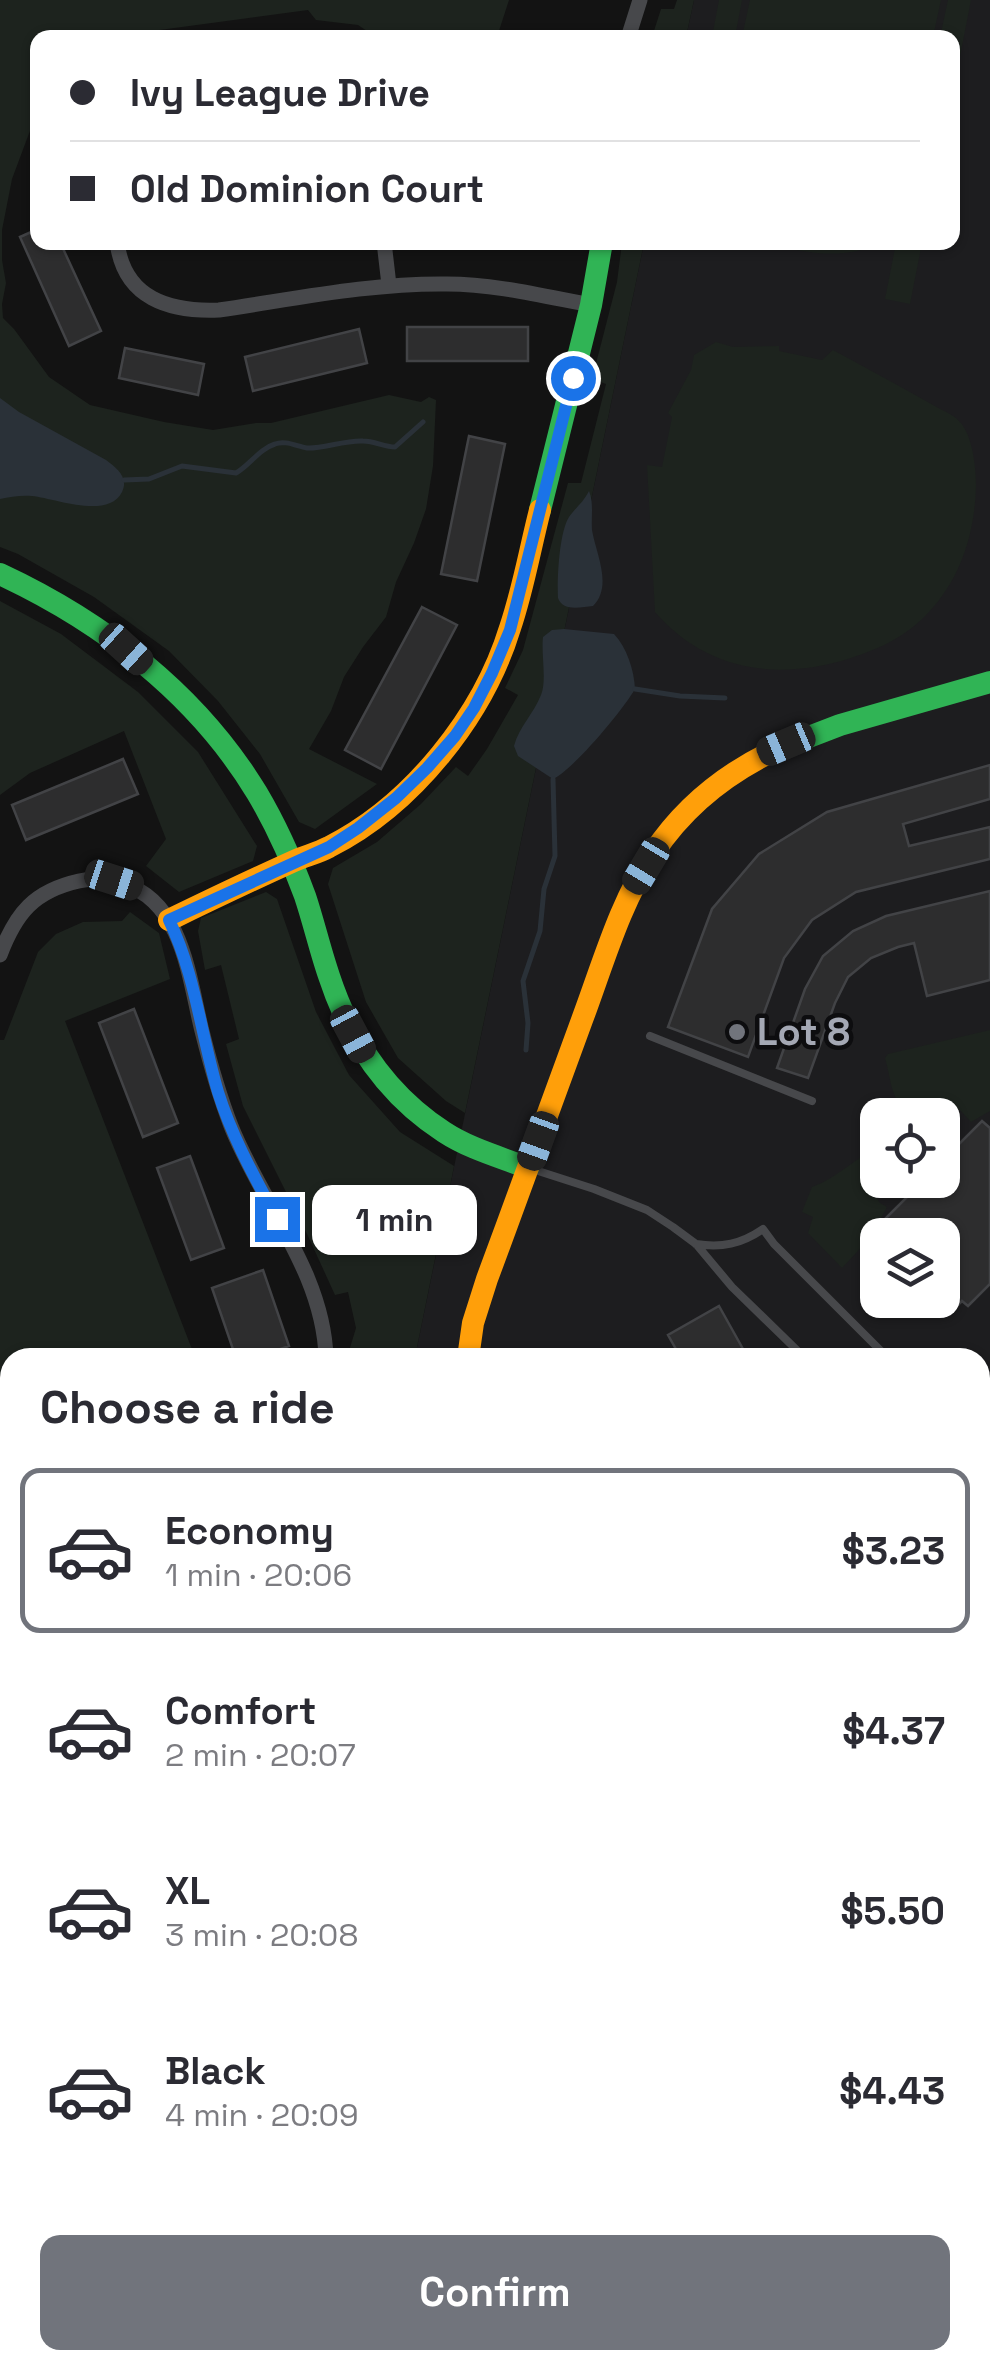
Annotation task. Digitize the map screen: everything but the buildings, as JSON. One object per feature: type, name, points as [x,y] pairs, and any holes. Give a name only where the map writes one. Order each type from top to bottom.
[{"type":"street","points":[[631,30],[640,0]]},
{"type":"street","points":[[120,250],[127,274],[144,294],[167,306],[191,311],[388,285],[450,284],[590,305]]},
{"type":"street","points":[[385,250],[388,285]]},
{"type":"street","points":[[169,920],[329,847],[358,828],[427,768],[474,708],[510,630],[600,250]]},
{"type":"street","points":[[0,574],[67,610],[126,649],[182,698],[221,742],[256,792],[304,895],[337,998],[363,1052],[391,1088],[446,1134],[528,1168]]},
{"type":"street","points":[[469,1348],[473,1323],[632,889],[660,843],[724,778],[764,753],[807,734],[990,682]]},
{"type":"street","points":[[0,954],[20,914],[38,896],[61,885],[86,879],[114,880],[140,888],[156,902],[180,944],[220,1096],[251,1171],[306,1278],[319,1312],[324,1348]]},
{"type":"lane","points":[[650,1036],[812,1100]]},
{"type":"lane","points":[[528,1168],[646,1210],[696,1244],[732,1287],[795,1348]]},
{"type":"lane","points":[[696,1244],[717,1248],[735,1244],[762,1229],[878,1348]]},
{"type":"shaded area","points":[[0,0],[509,0],[499,30],[366,30],[358,25],[316,20],[308,10],[160,30],[30,30],[30,131],[12,179],[2,230],[6,283],[2,304],[3,318],[49,377],[90,405],[213,430],[271,423],[389,395],[421,402],[429,397],[436,400],[433,466],[426,509],[414,543],[396,582],[386,617],[344,677],[331,711],[309,749],[377,784],[315,829],[299,822],[260,754],[218,701],[169,651],[94,597],[0,547]]},
{"type":"shaded area","points":[[677,0],[694,0],[688,30],[654,30],[661,9],[674,9]]},
{"type":"shaded area","points":[[694,0],[990,0],[990,1348],[417,1348],[643,250],[960,250],[960,30],[688,30]]},
{"type":"shaded area","points":[[719,0],[742,0],[736,30],[713,30]]},
{"type":"shaded area","points":[[750,0],[941,0],[935,30],[744,30]]},
{"type":"shaded area","points":[[948,0],[971,0],[960,56],[960,30],[942,30]]},
{"type":"shaded area","points":[[621,250],[643,250],[465,1113],[398,1058],[366,1002],[328,884],[333,868],[377,842],[456,767],[468,776],[518,695],[505,688],[523,650],[568,483],[581,483],[606,384],[592,379],[617,282]]},
{"type":"shaded area","points":[[797,250],[860,250],[853,252]]},
{"type":"shaded area","points":[[895,250],[921,250],[910,304],[885,299]]},
{"type":"shaded area","points":[[716,342],[733,347],[779,346],[779,351],[822,360],[833,350],[950,414],[964,427],[973,452],[976,479],[964,554],[940,599],[903,634],[851,658],[797,669],[771,669],[721,659],[697,648],[655,612],[647,465],[662,467],[672,417],[668,413],[691,370],[694,355]]},
{"type":"shaded area","points":[[0,398],[110,463],[123,478],[122,492],[105,505],[93,506],[32,496],[0,499]]},
{"type":"shaded area","points":[[589,491],[602,589],[593,606],[568,607],[558,598],[561,545],[569,517]]},
{"type":"shaded area","points":[[0,601],[61,634],[138,692],[198,752],[257,846],[253,861],[179,892],[146,866],[166,839],[124,731],[30,773],[0,795]]},
{"type":"shaded area","points":[[552,630],[614,634],[629,660],[635,689],[597,738],[553,779],[518,756],[514,746],[543,689],[543,637]]},
{"type":"shaded area","points":[[266,892],[277,899],[316,1012],[349,1075],[400,1132],[454,1166],[449,1192],[451,1227],[437,1249],[417,1348],[350,1348],[356,1328],[348,1292],[335,1295],[243,1106],[226,1044],[239,1039],[221,965],[205,970],[198,931],[201,918]]},
{"type":"shaded area","points":[[130,912],[159,933],[170,979],[65,1021],[192,1348],[0,1348],[0,1040],[4,1040],[38,952],[56,934],[83,922],[122,921]]},
{"type":"shaded area","points":[[990,1030],[990,1111],[971,1122],[960,1110],[960,1098],[896,1098],[885,1058],[888,1054]]},
{"type":"shaded area","points":[[860,1158],[860,1198],[877,1198],[887,1207],[881,1218],[860,1218],[860,1249],[842,1268],[808,1233],[813,1217],[802,1212],[812,1187]]},
{"type":"waterway","points":[[124,480],[149,479],[182,466],[236,473],[269,446],[279,443],[313,448],[363,441],[395,447],[423,422]]},
{"type":"waterway","points":[[635,689],[725,698]]},
{"type":"waterway","points":[[526,1050],[528,1023],[523,981],[540,931],[544,889],[555,856],[553,779]]},
{"type":"traffic: fast","points":[[540,510],[591,305],[601,250]]},
{"type":"traffic: fast","points":[[0,574],[111,638],[145,664],[206,724],[233,757],[277,830],[305,896],[338,1000],[373,1064],[405,1101],[444,1132],[528,1168]]},
{"type":"traffic: fast","points":[[775,750],[840,725],[990,682]]},
{"type":"traffic: slow","points":[[169,920],[329,847],[359,829],[416,782],[463,725],[498,661],[519,599],[540,510]]},
{"type":"traffic: slow","points":[[469,1348],[487,1279],[631,891],[654,852],[693,806],[740,769],[775,750]]},
{"type":"place","name":"Lot 8","points":[[737,1032]]},
{"type":"route","points":[[277,1219],[232,1130],[207,1053],[180,944],[169,920],[329,847],[396,798],[455,736],[474,708],[510,630],[573,378]]}]
